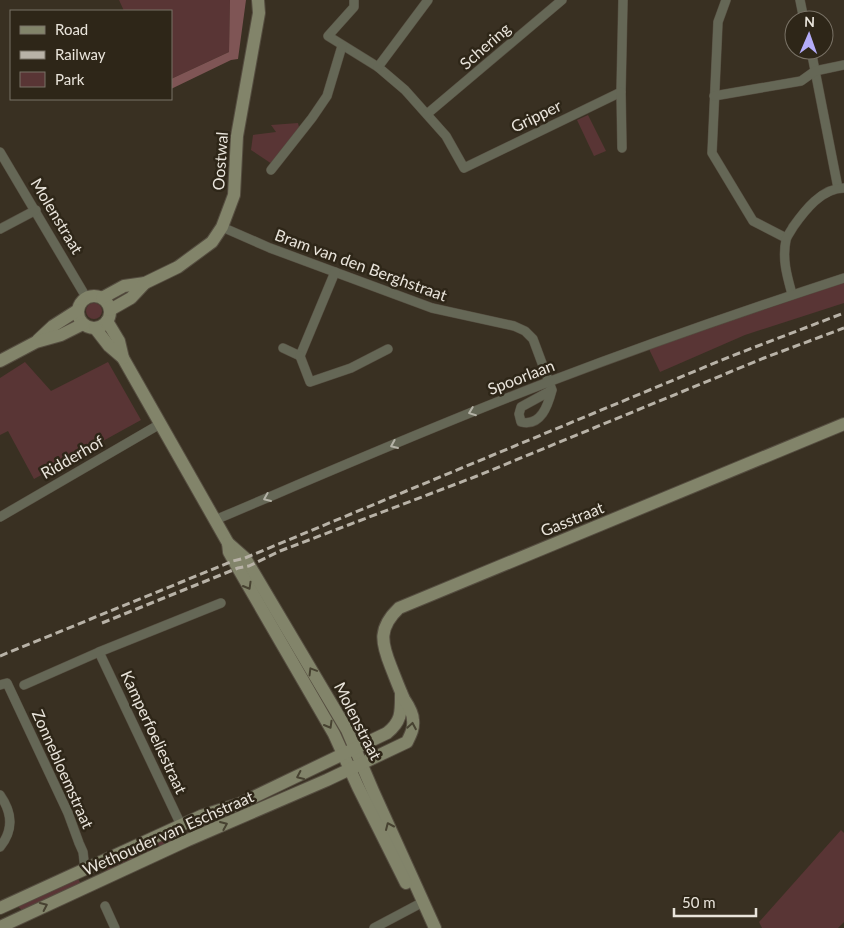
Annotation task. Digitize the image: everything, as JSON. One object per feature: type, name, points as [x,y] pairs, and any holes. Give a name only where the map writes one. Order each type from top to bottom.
[{"type":"street","name":"Oostwal","points":[[102,298],[124,286],[144,283],[178,268],[212,242],[222,227],[234,195],[237,136],[259,14],[258,0]]},
{"type":"street","points":[[354,0],[354,7],[328,36],[378,68],[405,90],[427,114]]},
{"type":"street","points":[[378,68],[428,0]]},
{"type":"street","name":"Schering","points":[[427,114],[562,0]]},
{"type":"street","points":[[622,148],[623,0]]},
{"type":"street","points":[[726,0],[718,22],[712,153],[753,221],[786,238]]},
{"type":"street","points":[[271,170],[328,96],[342,46]]},
{"type":"street","points":[[792,294],[786,271],[786,238],[814,201],[841,188],[813,60]]},
{"type":"street","points":[[714,96],[801,82],[815,71],[844,65]]},
{"type":"street","name":"Gripper","points":[[427,114],[446,136],[464,168],[621,92]]},
{"type":"street","name":"Molenstraat","points":[[0,152],[86,297]]},
{"type":"street","points":[[0,228],[36,210]]},
{"type":"street","name":"Bram van den Berghstraat","points":[[222,227],[270,248],[432,308],[514,326],[525,331],[533,339],[551,386]]},
{"type":"street","points":[[335,272],[300,356],[310,382],[351,368],[388,349]]},
{"type":"street","name":"Spoorlaan","points":[[215,520],[467,414],[551,386],[792,294],[844,278]]},
{"type":"street","name":"Oostwal","points":[[109,315],[132,298],[144,283]]},
{"type":"street","points":[[0,361],[36,342],[89,326],[104,324],[109,315],[106,301],[94,295],[86,297],[80,302],[78,310],[80,320],[89,326]]},
{"type":"street","points":[[36,342],[53,326],[78,310]]},
{"type":"street","name":"Molenstraat","points":[[109,315],[123,358],[160,424],[228,542],[245,558],[356,748],[428,928]]},
{"type":"street","name":"Molenstraat","points":[[89,326],[123,358]]},
{"type":"street","points":[[283,348],[300,356]]},
{"type":"street","name":"Ridderhof","points":[[0,516],[160,424]]},
{"type":"street","name":"Gasstraat","points":[[350,768],[407,742],[413,730],[414,717],[401,692],[382,641],[385,626],[391,615],[399,608],[844,424]]},
{"type":"street","name":"Molenstraat","points":[[228,542],[229,552],[334,734],[420,904],[435,928]]},
{"type":"street","points":[[24,685],[99,652],[222,603]]},
{"type":"street","name":"Kamperfoeliestraat","points":[[99,652],[181,825]]},
{"type":"street","name":"Zonnebloemstraat","points":[[4,684],[68,813],[83,852],[85,869]]},
{"type":"street","name":"Gasstraat","points":[[344,754],[387,733],[396,726],[400,717],[401,692]]},
{"type":"street","name":"Wethouder van Eschstraat","points":[[0,908],[201,816],[239,804],[344,754]]},
{"type":"street","name":"Wethouder van Eschstraat","points":[[0,927],[188,840],[270,806],[350,768]]},
{"type":"street","points":[[0,795],[8,807],[10,831],[0,847]]},
{"type":"street","points":[[181,825],[188,840]]},
{"type":"street","points":[[374,928],[420,904]]},
{"type":"street","points":[[105,906],[115,928]]},
{"type":"green space","points":[[119,0],[230,0],[229,52],[172,79],[172,10],[124,10]]},
{"type":"green space","points":[[588,115],[606,151],[594,156],[577,120]]},
{"type":"green space","points":[[298,123],[300,131],[272,164],[251,150],[253,135],[276,132],[271,125]]},
{"type":"green space","points":[[844,282],[844,303],[745,335],[660,372],[649,349]]},
{"type":"green space","points":[[94,303],[100,305],[102,311],[100,317],[94,319],[88,317],[86,311],[88,305]]},
{"type":"green space","points":[[25,362],[51,391],[108,362],[141,420],[34,479],[8,431],[0,435],[0,378]]},
{"type":"green space","points":[[841,830],[844,833],[844,922],[838,928],[762,928],[759,922]]},
{"type":"green space","points":[[171,833],[177,836],[176,841],[106,874],[101,865]]},
{"type":"green space","points":[[77,876],[81,885],[22,910],[17,906]]},
{"type":"shaded area","points":[[230,0],[246,0],[238,59],[231,60],[172,89],[172,79],[229,52]]},
{"type":"railway","points":[[0,656],[233,561],[245,558],[729,357],[844,313]]},
{"type":"railway","points":[[102,623],[238,568],[249,566],[280,551],[477,476],[764,358],[844,328]]}]
